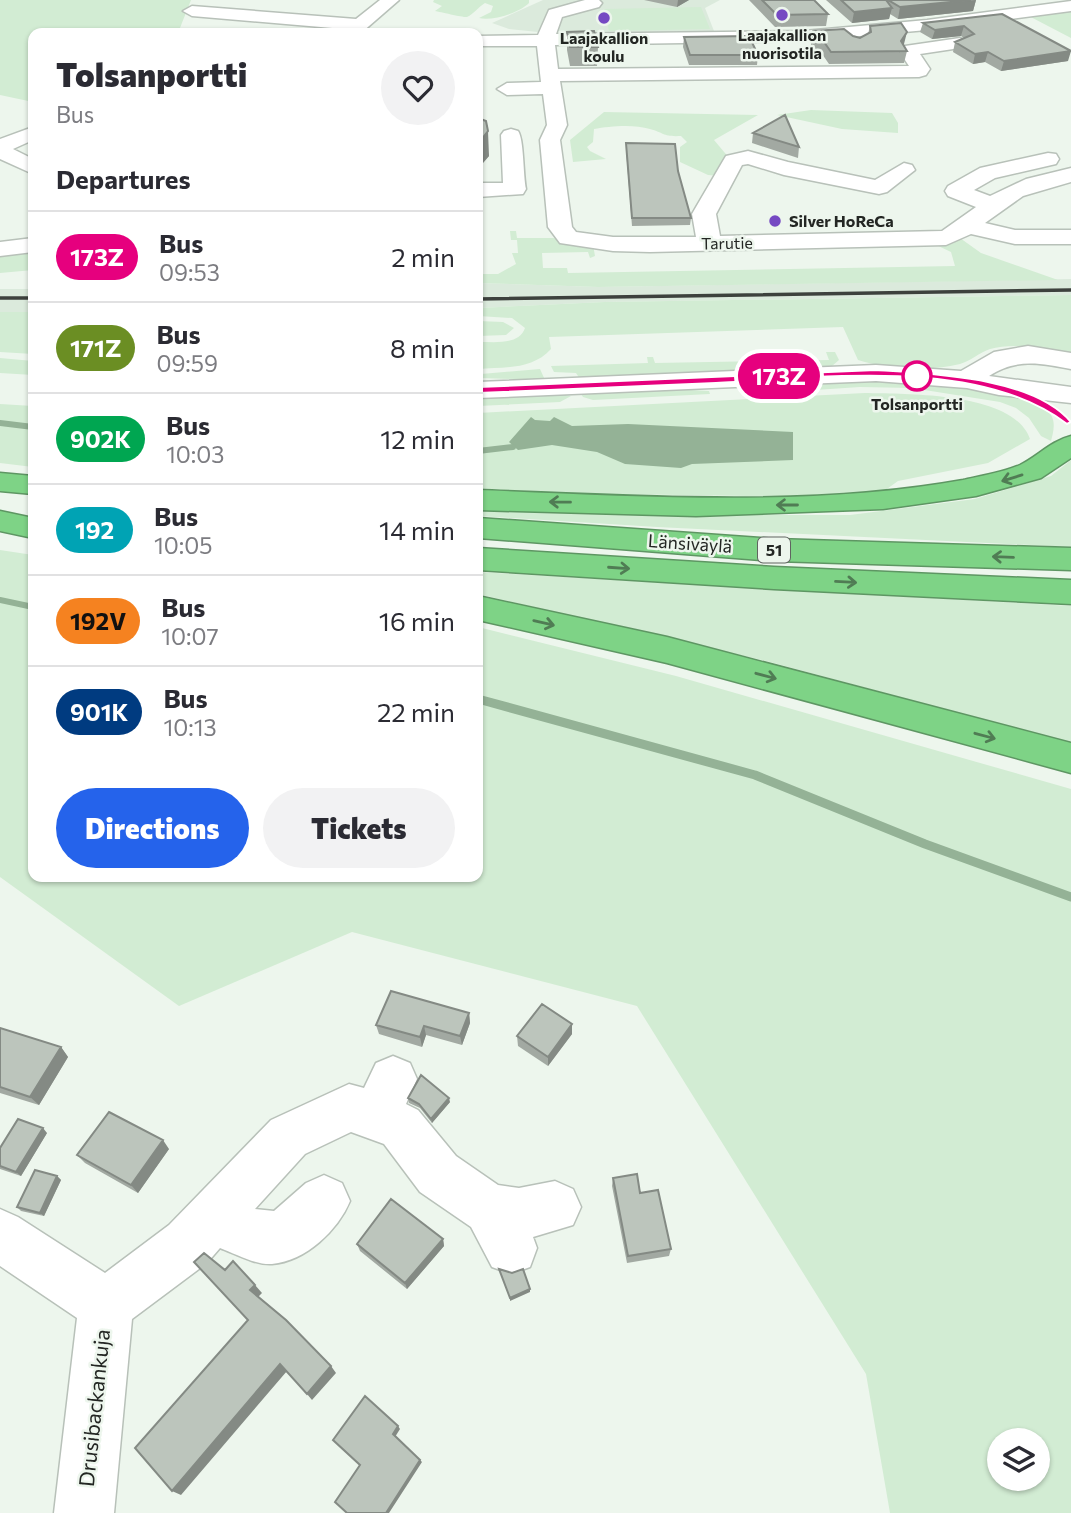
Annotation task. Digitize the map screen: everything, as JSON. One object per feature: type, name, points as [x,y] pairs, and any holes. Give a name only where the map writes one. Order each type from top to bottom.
[{"type":"highway","points":[[483,500],[816,505],[950,491],[1001,481],[1032,471],[1059,456],[1071,444]]},
{"type":"highway","points":[[0,482],[28,485]]},
{"type":"highway","points":[[0,513],[28,516]]},
{"type":"highway","points":[[0,521],[28,527]]},
{"type":"highway","name":"Länsiväylä","points":[[483,528],[775,550],[1071,559]]},
{"type":"highway","name":"Länsiväylä","points":[[483,559],[774,578],[1071,592]]},
{"type":"highway","points":[[483,609],[667,650],[1071,758]]},
{"type":"street","points":[[356,28],[391,0]]},
{"type":"street","points":[[980,0],[1027,29]]},
{"type":"street","points":[[547,37],[519,27],[555,13],[593,3]]},
{"type":"street","points":[[483,41],[547,37],[779,37],[848,32],[1071,6]]},
{"type":"street","points":[[192,11],[346,28]]},
{"type":"street","points":[[547,37],[555,13]]},
{"type":"street","points":[[829,15],[855,37],[886,90]]},
{"type":"street","name":"Tarutie","points":[[547,37],[557,125],[550,140],[563,234],[601,253],[707,249],[744,252],[927,248],[957,234],[992,205],[1018,190],[1071,175]]},
{"type":"street","points":[[507,89],[552,82],[606,67],[919,71],[910,54],[915,49],[984,40]]},
{"type":"street","points":[[486,137],[552,134]]},
{"type":"street","points":[[0,149],[28,135]]},
{"type":"street","points":[[483,190],[516,189],[511,167],[511,135]]},
{"type":"street","points":[[707,249],[704,214],[743,148],[798,171],[879,187],[904,170]]},
{"type":"street","points":[[0,149],[28,164]]},
{"type":"street","points":[[798,171],[824,152]]},
{"type":"street","points":[[992,205],[956,191],[988,173],[1071,155]]},
{"type":"street","points":[[1009,167],[1039,183]]},
{"type":"street","points":[[967,226],[1015,237],[1071,237]]},
{"type":"street","points":[[0,250],[28,246]]},
{"type":"street","points":[[967,380],[985,364],[1003,355],[1026,353],[1071,361]]},
{"type":"street","points":[[483,390],[851,366],[1071,395]]},
{"type":"street","points":[[999,387],[1054,409],[1071,421]]},
{"type":"street","points":[[106,1305],[188,1244],[288,1137],[349,1108],[385,1097],[401,1127],[438,1174],[500,1228],[519,1214],[555,1207]]},
{"type":"street","points":[[212,1219],[264,1239],[284,1237],[300,1226],[324,1201]]},
{"type":"street","name":"Drusibackankuja","points":[[0,1235],[106,1305],[85,1513]]},
{"type":"shaded area","points":[[0,0],[191,0],[180,28],[28,28],[28,101],[0,95]]},
{"type":"shaded area","points":[[529,0],[529,3],[512,13],[485,19],[479,18],[491,12],[493,6],[485,3],[466,17],[435,11],[442,6],[433,2]]},
{"type":"shaded area","name":"Laajakallion koulu","points":[[543,0],[720,0],[705,8],[714,31],[557,34],[509,29],[492,23]]},
{"type":"shaded area","points":[[701,7],[710,29],[609,31],[604,9]]},
{"type":"shaded area","points":[[1071,9],[1071,38],[1025,14]]},
{"type":"shaded area","points":[[811,110],[892,113],[898,123],[898,133],[842,129],[777,115]]},
{"type":"shaded area","points":[[604,112],[758,115],[714,140],[730,159],[720,176],[708,175],[680,162],[680,147],[687,142],[681,136],[667,135],[637,126],[594,129],[593,142],[587,147],[606,159],[573,162],[570,140]]},
{"type":"shaded area","points":[[510,231],[516,231],[517,238],[553,238],[593,245],[595,256],[590,258],[588,252],[542,253],[543,268],[567,268],[568,273],[955,266],[951,252],[932,243],[960,238],[981,253],[1058,280],[598,287],[483,283],[483,274],[498,274],[516,264],[512,253],[518,253],[517,240],[511,240]]},
{"type":"shaded area","points":[[28,248],[28,270],[0,273],[0,251]]},
{"type":"shaded area","points":[[1071,279],[1071,295],[604,302],[483,308],[483,283],[598,287]]},
{"type":"shaded area","points":[[0,289],[28,289],[28,312],[0,312]]},
{"type":"shaded area","points":[[1071,295],[1071,356],[1042,348],[1010,346],[990,349],[964,363],[948,366],[922,369],[882,366],[858,360],[843,327],[549,337],[551,349],[535,361],[517,366],[483,369],[483,342],[512,340],[525,328],[512,318],[483,316],[483,308],[604,302]]},
{"type":"shaded area","points":[[0,312],[28,312],[28,354],[0,352]]},
{"type":"shaded area","points":[[483,321],[503,322],[514,328],[506,335],[483,336]]},
{"type":"shaded area","points":[[826,352],[835,352],[839,360],[824,368],[580,379],[576,373],[554,372],[551,366],[648,363],[647,357],[653,357],[655,363],[829,360]]},
{"type":"shaded area","points":[[0,358],[28,361],[28,375],[0,373]]},
{"type":"shaded area","points":[[540,369],[545,380],[483,378],[483,374]]},
{"type":"shaded area","points":[[853,380],[958,386],[1017,397],[1038,405],[1051,415],[1054,425],[1051,441],[1041,436],[1029,418],[1016,408],[1000,402],[912,388],[815,390],[805,387]]},
{"type":"shaded area","points":[[655,388],[709,391],[710,394],[593,400],[581,394],[584,392]]},
{"type":"shaded area","points":[[865,393],[906,394],[982,404],[1003,412],[1020,424],[1030,439],[988,463],[898,481],[884,491],[809,497],[483,492],[483,413]]},
{"type":"shaded area","points":[[560,394],[571,396],[560,402],[483,406],[483,398]]},
{"type":"shaded area","points":[[0,404],[28,406],[28,466],[0,463]]},
{"type":"shaded area","points":[[531,417],[535,420],[550,421],[554,417],[572,426],[628,424],[793,432],[793,460],[692,464],[681,468],[625,464],[597,452],[552,445],[518,450],[509,442]]},
{"type":"shaded area","points":[[1071,460],[1071,547],[483,516],[483,508],[667,515],[850,515],[975,499],[1051,476]]},
{"type":"shaded area","points":[[0,550],[28,554],[28,882],[483,882],[483,628],[676,676],[1071,789],[1071,1513],[890,1513],[866,1374],[637,1006],[352,932],[179,1006],[0,877]]},
{"type":"shaded area","points":[[483,572],[1071,606],[1071,743],[766,661],[483,595]]},
{"type":"building","points":[[762,0],[814,0],[828,14],[777,15]]},
{"type":"building","points":[[841,0],[886,0],[892,8],[854,12]]},
{"type":"building","points":[[888,0],[971,0],[900,7]]},
{"type":"building","points":[[1002,14],[1071,51],[1004,61],[988,52],[975,54],[955,42],[974,34],[964,26],[935,30],[923,23]]},
{"type":"building","points":[[901,23],[907,32],[901,41],[907,51],[831,52],[822,39],[812,39],[813,31],[844,29],[860,38],[871,32],[870,26]]},
{"type":"building","points":[[594,31],[598,47],[570,47],[567,32]]},
{"type":"building","points":[[749,36],[758,55],[690,55],[684,37]]},
{"type":"building","points":[[785,115],[799,147],[753,133]]},
{"type":"building","points":[[483,120],[486,121],[488,131],[483,137]]},
{"type":"building","points":[[626,143],[675,144],[678,171],[691,218],[632,218]]},
{"type":"building","points":[[391,991],[469,1013],[460,1036],[424,1026],[420,1037],[376,1025]]},
{"type":"building","points":[[542,1004],[572,1024],[548,1057],[517,1036]]},
{"type":"building","points":[[0,1028],[61,1047],[30,1097],[0,1087]]},
{"type":"building","points":[[421,1075],[449,1098],[431,1119],[419,1104],[408,1098]]},
{"type":"building","points":[[109,1112],[163,1140],[131,1185],[77,1155]]},
{"type":"building","points":[[18,1119],[43,1128],[16,1172],[0,1166],[0,1148]]},
{"type":"building","points":[[35,1170],[57,1176],[40,1213],[17,1207]]},
{"type":"building","points":[[637,1174],[640,1193],[658,1190],[671,1249],[628,1256],[613,1178]]},
{"type":"building","points":[[391,1199],[443,1239],[405,1283],[357,1244]]},
{"type":"building","points":[[204,1253],[225,1270],[233,1261],[255,1285],[250,1290],[286,1320],[331,1366],[307,1394],[280,1364],[172,1491],[135,1448],[248,1320],[194,1262]]},
{"type":"building","points":[[499,1269],[512,1273],[523,1269],[530,1289],[510,1298]]},
{"type":"building","points":[[365,1396],[398,1426],[393,1434],[420,1460],[386,1513],[347,1513],[335,1502],[360,1465],[333,1440]]},
{"type":"waterway","points":[[0,423],[28,426]]},
{"type":"waterway","points":[[483,450],[513,447]]},
{"type":"waterway","points":[[0,600],[28,606]]},
{"type":"waterway","points":[[483,700],[755,775],[925,844],[1071,897]]},
{"type":"railway","points":[[483,299],[1071,290]]},
{"type":"railway","points":[[0,298],[28,298]]},
{"type":"bus line","name":"173Z","points":[[483,390],[876,373],[967,380],[999,387],[1054,409],[1071,422]]},
{"type":"place","name":"Laajakallion nuorisotila","points":[[782,15]]},
{"type":"place","name":"Laajakallion koulu","points":[[604,18]]},
{"type":"place","name":"Silver HoReCa","points":[[775,221]]},
{"type":"place","name":"Tolsanportti","points":[[917,376]]}]
